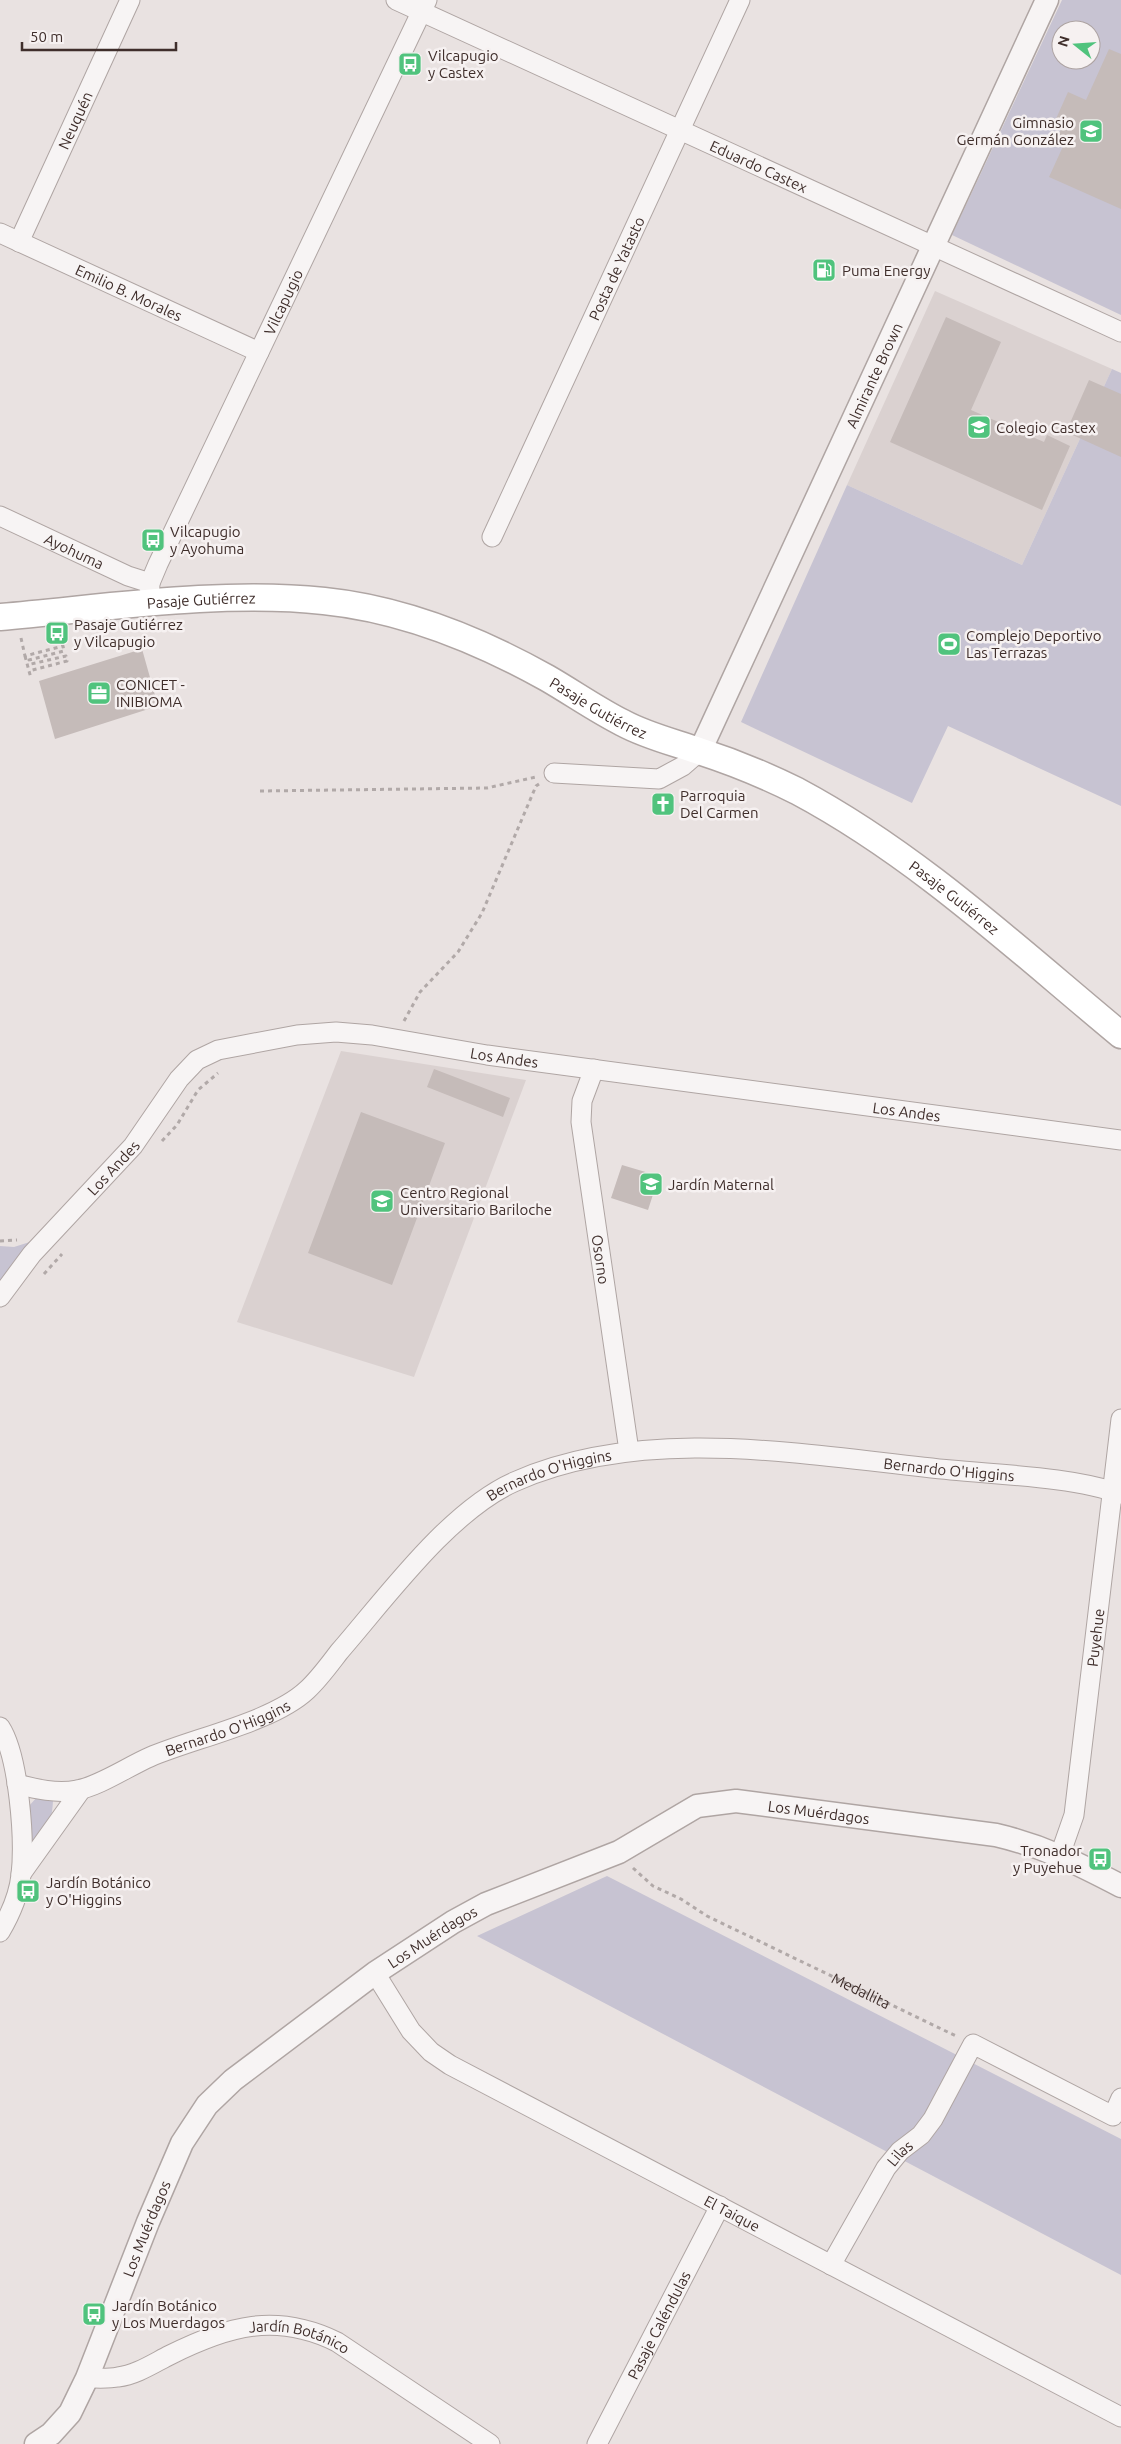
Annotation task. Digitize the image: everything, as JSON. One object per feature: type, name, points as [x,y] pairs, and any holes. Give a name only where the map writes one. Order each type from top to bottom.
[{"type":"main road","name":"Pasaje Gutiérrez","points":[[8,616],[149,594],[326,601],[383,612],[441,628],[497,652],[624,724],[648,735],[750,768],[797,792],[881,841],[924,872],[1121,1035]]},
{"type":"street","name":"Neuquén","points":[[19,242],[130,0]]},
{"type":"street","name":"Eduardo Castex","points":[[396,0],[424,6],[680,131],[1121,332]]},
{"type":"street","name":"Posta de Yatasto","points":[[492,537],[740,0]]},
{"type":"street","name":"Almirante Brown","points":[[700,751],[932,245],[1047,0]]},
{"type":"street","name":"Vilcapugio","points":[[149,594],[259,352],[424,6]]},
{"type":"street","name":"Emilio B. Morales","points":[[0,233],[259,352]]},
{"type":"street","name":"Ayohuma","points":[[0,516],[128,576],[149,594]]},
{"type":"street","points":[[554,774],[658,779],[683,766],[700,751]]},
{"type":"street","name":"Los Andes","points":[[0,1298],[32,1254],[133,1146],[179,1079],[198,1060],[218,1050],[297,1035],[336,1032],[372,1035],[594,1069],[1121,1140]]},
{"type":"street","name":"Osorno","points":[[594,1069],[582,1101],[581,1122],[629,1451]]},
{"type":"street","name":"Puyehue","points":[[1060,1855],[1074,1814],[1116,1492],[1121,1419]]},
{"type":"street","name":"Bernardo O'Higgins","points":[[17,1784],[46,1790],[81,1790],[150,1756],[283,1706],[307,1690],[412,1567],[463,1515],[512,1483],[575,1461],[629,1451],[668,1447],[760,1451],[1057,1481],[1116,1492]]},
{"type":"street","points":[[0,1727],[11,1758],[17,1784],[22,1841],[22,1874],[15,1901],[0,1932]]},
{"type":"street","name":"Bernardo O'Higgins","points":[[22,1874],[81,1790]]},
{"type":"street","name":"Los Muérdagos","points":[[36,2444],[52,2434],[70,2413],[87,2378],[148,2222],[182,2143],[207,2105],[233,2080],[375,1973],[453,1922],[486,1904],[619,1852],[697,1806],[736,1801],[996,1835],[1028,1843],[1060,1855],[1121,1886]]},
{"type":"street","name":"El Taique","points":[[375,1973],[411,2031],[431,2052],[450,2065],[1121,2418]]},
{"type":"street","points":[[973,2044],[1113,2116],[1121,2098]]},
{"type":"street","name":"Lilas","points":[[831,2265],[886,2168],[900,2152],[921,2135],[933,2119],[973,2044]]},
{"type":"street","name":"Pasaje Caléndulas","points":[[597,2444],[720,2206]]},
{"type":"street","name":"Jardín Botánico","points":[[87,2378],[119,2377],[137,2371],[204,2338],[260,2325],[291,2325],[319,2333],[337,2342],[490,2444]]},
{"type":"path","points":[[8,616],[25,656],[31,678]]},
{"type":"path","points":[[25,656],[63,646],[64,651],[29,660],[31,664],[66,656],[67,661],[29,671]]},
{"type":"path","points":[[260,791],[487,788],[554,774]]},
{"type":"path","points":[[394,1039],[420,992],[458,952],[482,913],[536,786],[554,774]]},
{"type":"path","points":[[158,1146],[177,1124],[198,1090],[221,1070]]},
{"type":"path","points":[[37,1281],[64,1252]]},
{"type":"path","name":"Medallita","points":[[619,1852],[641,1877],[653,1886],[681,1899],[707,1916],[973,2044]]},
{"type":"shaded area","points":[[1062,0],[1121,0],[1121,315],[952,235],[1051,24],[1051,70],[1101,70],[1101,20],[1053,20]]},
{"type":"shaded area","name":"Colegio Castex","points":[[935,291],[1112,369],[1022,565],[847,485]]},
{"type":"shaded area","name":"Complejo Deportivo Las Terrazas","points":[[1112,369],[1121,373],[1121,806],[948,726],[912,803],[741,722],[847,485],[1022,565]]},
{"type":"shaded area","name":"Centro Regional Universitario Bariloche","points":[[341,1051],[526,1080],[414,1377],[237,1322]]},
{"type":"shaded area","points":[[36,1240],[0,1285],[0,1246],[14,1247]]},
{"type":"shaded area","points":[[38,1796],[53,1798],[50,1823],[45,1835],[37,1844],[31,1843],[28,1807]]},
{"type":"shaded area","points":[[607,1876],[1121,2139],[1121,2275],[477,1936]]},
{"type":"building","name":"Gimnasio Germán González","points":[[1109,49],[1121,54],[1121,209],[1049,177],[1065,142],[1057,138],[1063,125],[1055,121],[1068,92],[1086,100]]},
{"type":"building","points":[[946,317],[1001,342],[971,410],[1044,442],[1047,435],[1070,446],[1042,510],[890,442]]},
{"type":"building","points":[[1089,380],[1121,394],[1121,457],[1066,432]]},
{"type":"building","name":"CONICET - INIBIOMA","points":[[142,649],[158,706],[55,739],[39,681]]},
{"type":"building","points":[[434,1069],[510,1098],[503,1117],[427,1087]]},
{"type":"building","points":[[361,1112],[445,1143],[392,1285],[308,1253]]},
{"type":"building","points":[[622,1165],[659,1176],[648,1210],[611,1198]]},
{"type":"place","name":"Vilcapugio y Castex","points":[[410,64]]},
{"type":"place","name":"Gimnasio Germán González","points":[[1091,131]]},
{"type":"place","name":"Puma Energy","points":[[824,270]]},
{"type":"place","name":"Colegio Castex","points":[[979,427]]},
{"type":"place","name":"Vilcapugio y Ayohuma","points":[[153,540]]},
{"type":"place","name":"Pasaje Gutiérrez y Vilcapugio","points":[[57,633]]},
{"type":"place","name":"Complejo Deportivo Las Terrazas","points":[[949,644]]},
{"type":"place","name":"CONICET - INIBIOMA","points":[[99,693]]},
{"type":"place","name":"Parroquia Del Carmen","points":[[663,804]]},
{"type":"place","name":"Jardín Maternal","points":[[651,1184]]},
{"type":"place","name":"Centro Regional Universitario Bariloche","points":[[382,1201]]},
{"type":"place","name":"Tronador y Puyehue","points":[[1100,1859]]},
{"type":"place","name":"Jardín Botánico y O'Higgins","points":[[28,1891]]},
{"type":"place","name":"Jardín Botánico y Los Muerdagos","points":[[94,2314]]}]
